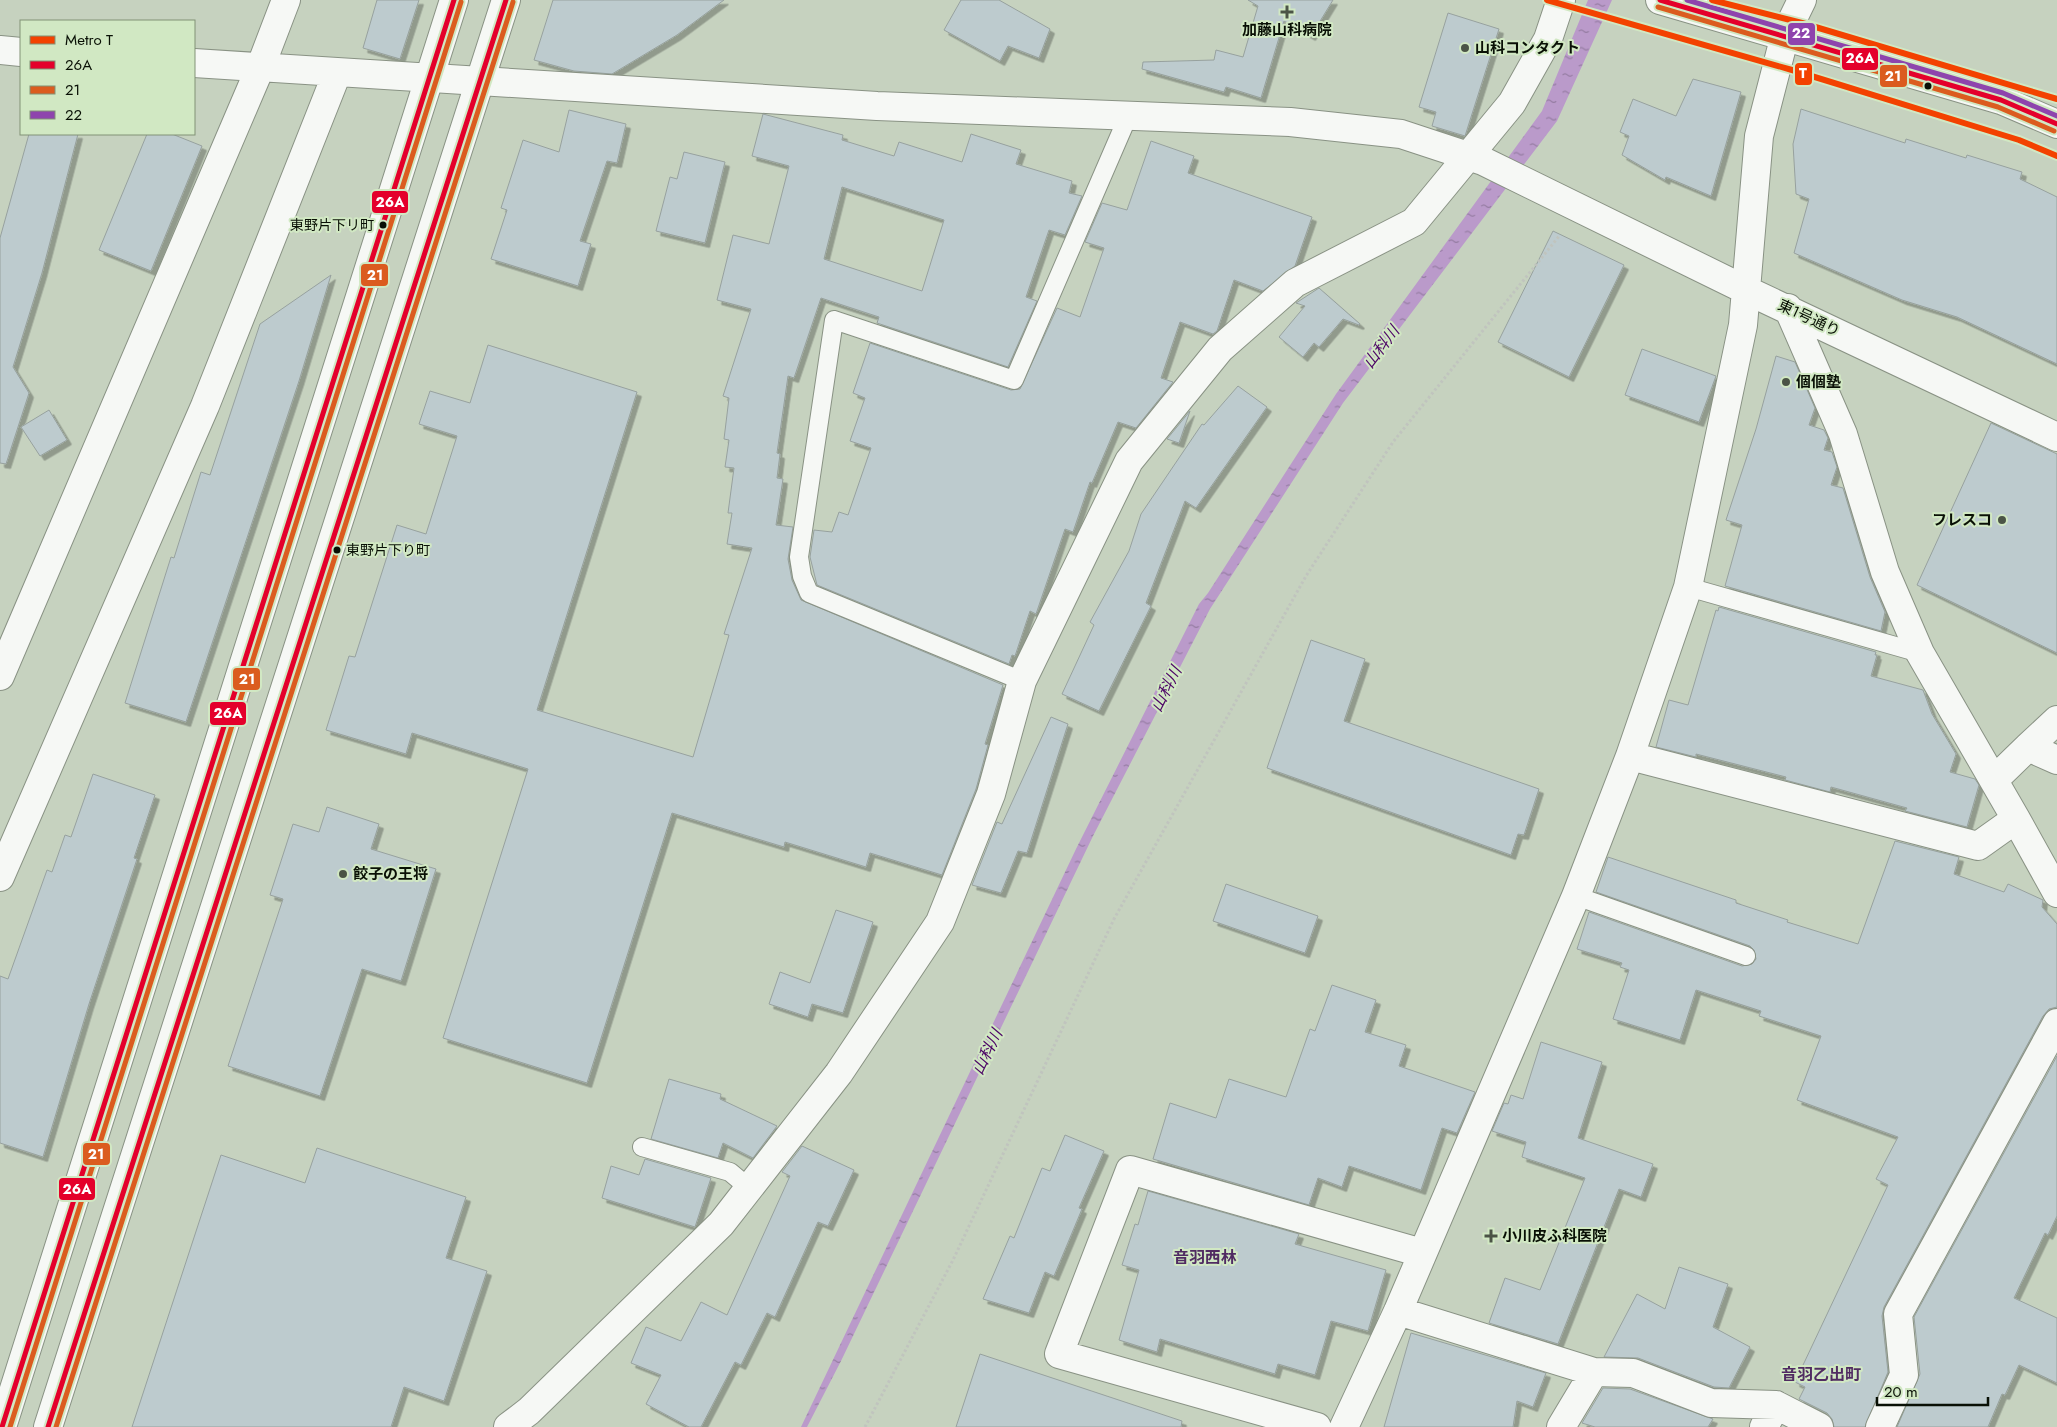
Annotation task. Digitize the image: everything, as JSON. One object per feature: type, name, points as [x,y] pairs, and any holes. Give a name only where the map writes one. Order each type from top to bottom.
[{"type":"main road","points":[[0,676],[260,68],[286,0]]},
{"type":"main road","points":[[2,1427],[454,0]]},
{"type":"main road","points":[[48,1427],[506,0]]},
{"type":"main road","points":[[508,1427],[529,1411],[721,1224],[840,1073],[940,922],[992,794],[1022,681],[1129,461],[1220,349],[1295,284],[1414,222],[1475,158],[1512,103],[1548,39],[1561,0]]},
{"type":"main road","points":[[1662,0],[2001,100],[2057,124]]},
{"type":"main road","points":[[1344,1427],[1398,1311],[1576,896],[1630,756],[1688,587],[1743,325],[1760,136],[1785,35],[1802,0]]},
{"type":"main road","points":[[0,50],[20,52]]},
{"type":"main road","name":"東1号通り","points":[[195,63],[877,106],[1129,114],[1290,122],[1401,134],[1475,158],[1746,290],[1788,308],[2057,436]]},
{"type":"main road","points":[[0,877],[205,406],[336,73]]},
{"type":"main road","points":[[1788,308],[1843,434],[1885,572],[1920,653],[2016,818],[2057,893]]},
{"type":"main road","points":[[1994,780],[2057,720]]},
{"type":"main road","points":[[2028,747],[2057,760]]},
{"type":"main road","points":[[1630,756],[1978,846],[2016,818]]},
{"type":"main road","points":[[1880,1427],[1904,1375],[1898,1314],[2057,1023]]},
{"type":"main road","points":[[1317,1427],[1059,1354],[1130,1170],[1422,1253]]},
{"type":"main road","points":[[1398,1311],[1594,1372],[1633,1373],[1711,1402],[1819,1427]]},
{"type":"main road","points":[[1561,1427],[1594,1372]]},
{"type":"lane","points":[[1022,681],[809,593],[802,576],[799,557],[834,320],[1014,380],[1129,114]]},
{"type":"lane","points":[[1688,587],[1920,653]]},
{"type":"lane","points":[[1576,896],[1746,956]]},
{"type":"lane","points":[[642,1146],[730,1172],[749,1188]]},
{"type":"path","points":[[865,1427],[953,1260],[1114,919],[1306,576],[1393,442],[1571,204]]},
{"type":"water","name":"山科川","points":[[1588,0],[1612,0],[1557,121],[1343,403],[1210,609],[1093,836],[841,1361],[807,1427],[801,1427],[1076,849],[1199,604],[1208,593],[1336,394],[1542,111]]},
{"type":"building","points":[[377,0],[419,0],[400,59],[363,48]]},
{"type":"building","points":[[553,0],[724,0],[677,35],[612,74],[574,71],[534,60]]},
{"type":"building","points":[[961,0],[999,0],[1050,29],[1039,58],[1008,46],[1000,61],[944,30]]},
{"type":"building","points":[[1248,0],[1333,0],[1311,36],[1284,21],[1261,98],[1226,87],[1224,92],[1142,69],[1143,62],[1214,60],[1216,50],[1243,57],[1258,6]]},
{"type":"building","points":[[1448,13],[1499,29],[1465,136],[1432,126],[1436,112],[1419,107]]},
{"type":"building","points":[[1693,79],[1741,92],[1711,196],[1666,177],[1665,180],[1622,155],[1629,136],[1620,132],[1633,99],[1676,116]]},
{"type":"building","points":[[1801,109],[1905,143],[1906,139],[1966,158],[1967,155],[2022,172],[2020,179],[2057,197],[2057,364],[1957,317],[1902,300],[1794,253],[1809,199],[1796,194],[1793,144]]},
{"type":"building","points":[[569,110],[626,124],[617,163],[607,161],[580,241],[591,244],[578,286],[491,259],[507,210],[501,208],[523,140],[559,152]]},
{"type":"building","points":[[763,114],[843,135],[842,140],[894,156],[899,142],[962,162],[971,134],[1021,150],[1016,164],[1072,181],[1069,193],[1082,196],[1065,235],[1049,230],[1026,297],[1037,301],[1008,367],[877,323],[879,317],[821,298],[794,378],[788,376],[777,453],[780,454],[777,478],[783,479],[776,525],[793,527],[788,559],[792,580],[801,600],[1003,685],[985,744],[988,745],[976,789],[942,875],[870,853],[866,867],[785,842],[784,847],[672,813],[587,1083],[443,1038],[528,769],[412,733],[406,754],[326,730],[349,656],[355,657],[397,525],[426,534],[457,436],[419,424],[430,391],[470,403],[488,345],[637,392],[537,710],[693,757],[729,635],[724,634],[752,548],[727,544],[732,513],[728,513],[734,468],[725,467],[729,440],[724,439],[729,398],[723,396],[751,309],[717,300],[733,235],[769,244],[789,166],[752,156]],"holes":[[[842,187],[944,220],[922,291],[824,259]]]},
{"type":"building","points":[[29,135],[78,135],[42,273],[13,367],[29,393],[6,464],[0,463],[0,238]]},
{"type":"building","points":[[147,135],[174,135],[202,146],[151,271],[99,250]]},
{"type":"building","points":[[1151,141],[1194,156],[1188,173],[1312,217],[1295,266],[1263,291],[1234,280],[1217,331],[1213,334],[1180,322],[1161,378],[1173,382],[1136,428],[1118,422],[1092,483],[1090,482],[1073,532],[1065,529],[1036,614],[1030,611],[1015,656],[1012,655],[1009,664],[817,585],[810,557],[814,530],[832,532],[839,512],[848,515],[871,448],[850,441],[865,398],[853,393],[870,343],[1011,390],[1020,389],[1057,308],[1080,317],[1104,248],[1085,242],[1102,203],[1127,210]]},
{"type":"building","points":[[684,152],[725,162],[705,243],[656,231],[670,177],[677,179]]},
{"type":"building","points":[[1553,231],[1624,265],[1569,377],[1498,342]]},
{"type":"building","points":[[331,275],[299,381],[186,722],[125,703],[171,557],[174,558],[201,472],[210,475],[260,324]]},
{"type":"building","points":[[1319,288],[1360,324],[1343,319],[1319,347],[1314,343],[1303,357],[1279,337],[1305,306],[1296,303]]},
{"type":"building","points":[[1642,349],[1716,376],[1699,422],[1625,395]]},
{"type":"building","points":[[1776,356],[1795,362],[1815,408],[1809,425],[1824,430],[1828,438],[1824,450],[1832,452],[1837,467],[1831,485],[1843,488],[1870,577],[1885,612],[1881,631],[1725,586],[1742,525],[1726,520],[1756,429]]},
{"type":"building","points":[[1238,386],[1267,407],[1196,508],[1185,501],[1146,603],[1151,606],[1099,711],[1062,694],[1094,625],[1090,622],[1129,551],[1141,514],[1202,424],[1204,425]]},
{"type":"building","points":[[49,410],[67,440],[40,456],[21,427]]},
{"type":"building","points":[[1190,411],[1179,443],[1167,439]]},
{"type":"building","name":"フレスコ","points":[[1991,423],[2057,454],[2057,653],[1917,585]]},
{"type":"building","points":[[1719,607],[1876,652],[1875,655],[1877,655],[1871,676],[1923,690],[1932,714],[1956,754],[1950,772],[1975,779],[1979,785],[1967,827],[1905,811],[1907,808],[1831,787],[1830,792],[1785,780],[1786,777],[1696,754],[1696,757],[1656,747],[1669,700],[1688,705],[1716,610],[1718,611]]},
{"type":"building","points":[[1311,640],[1365,659],[1344,721],[1539,789],[1524,835],[1518,834],[1511,855],[1267,768]]},
{"type":"building","points":[[1051,717],[1068,724],[1027,853],[1018,851],[1001,893],[972,885],[997,822],[1002,824]]},
{"type":"building","points":[[93,774],[155,795],[134,858],[137,859],[89,1004],[43,1157],[0,1143],[0,976],[8,979],[47,870],[52,872],[65,835],[71,837]]},
{"type":"building","points":[[327,807],[379,824],[371,849],[436,869],[401,981],[362,969],[320,1096],[228,1066],[283,899],[270,895],[293,824],[319,832]]},
{"type":"building","points":[[1895,841],[1959,857],[1954,874],[2004,892],[2008,884],[2043,900],[2042,907],[2057,924],[2057,1007],[2049,1009],[2043,1016],[1884,1307],[1882,1316],[1888,1372],[1865,1427],[1834,1427],[1832,1419],[1827,1413],[1799,1399],[1805,1387],[1795,1382],[1888,1185],[1876,1179],[1898,1137],[1797,1100],[1821,1036],[1759,1016],[1761,1011],[1696,990],[1680,1040],[1613,1019],[1629,970],[1620,967],[1622,963],[1577,949],[1589,912],[1742,966],[1752,964],[1756,959],[1754,950],[1750,946],[1596,892],[1608,857],[1736,900],[1736,903],[1788,920],[1787,922],[1858,944]]},
{"type":"building","points":[[1226,884],[1318,916],[1305,953],[1213,921]]},
{"type":"building","points":[[836,910],[873,922],[843,1013],[812,1004],[808,1017],[769,1004],[780,972],[810,983]]},
{"type":"building","points":[[1332,985],[1376,1000],[1365,1032],[1406,1045],[1399,1066],[1475,1092],[1457,1133],[1442,1128],[1421,1190],[1349,1166],[1342,1187],[1318,1178],[1309,1205],[1153,1159],[1170,1103],[1216,1118],[1229,1079],[1286,1097],[1310,1029],[1315,1031]]},
{"type":"building","points":[[1541,1042],[1602,1062],[1578,1138],[1653,1164],[1641,1197],[1619,1189],[1558,1344],[1489,1323],[1505,1278],[1540,1290],[1585,1178],[1522,1157],[1526,1142],[1492,1131],[1504,1103],[1508,1104],[1511,1095],[1523,1099]]},
{"type":"building","points":[[2057,1056],[2057,1216],[2048,1235],[2045,1233],[2014,1298],[2057,1318],[2057,1383],[2019,1365],[2005,1395],[2002,1394],[1988,1427],[1897,1427],[1920,1374],[1914,1317]]},
{"type":"building","points":[[669,1079],[721,1094],[720,1099],[777,1126],[753,1158],[723,1143],[718,1158],[651,1139]]},
{"type":"building","points":[[1065,1135],[1104,1151],[1079,1208],[1082,1209],[1054,1276],[1045,1272],[1029,1313],[983,1299],[1010,1236],[1014,1238],[1042,1168],[1050,1171]]},
{"type":"building","points":[[802,1146],[854,1170],[828,1226],[818,1222],[775,1317],[767,1313],[741,1365],[735,1362],[701,1427],[689,1427],[646,1404],[661,1375],[631,1363],[646,1327],[681,1341],[701,1302],[727,1315],[790,1176],[782,1172]]},
{"type":"building","points":[[317,1148],[466,1197],[446,1258],[487,1271],[444,1401],[404,1387],[391,1427],[132,1427],[221,1155],[305,1183]]},
{"type":"building","points":[[645,1159],[711,1178],[695,1227],[602,1198],[611,1166],[639,1175]]},
{"type":"building","points":[[1148,1191],[1299,1234],[1295,1244],[1386,1270],[1368,1331],[1331,1321],[1315,1375],[1278,1364],[1275,1374],[1160,1339],[1157,1352],[1119,1340],[1139,1270],[1122,1265],[1135,1224],[1138,1225]]},
{"type":"building","points":[[1679,1267],[1728,1284],[1713,1327],[1750,1347],[1729,1388],[1714,1387],[1638,1358],[1604,1357],[1637,1294],[1665,1309]]},
{"type":"building","points":[[1411,1333],[1546,1373],[1533,1407],[1517,1401],[1513,1427],[1384,1427]]},
{"type":"building","points":[[980,1354],[1182,1421],[1181,1427],[956,1427]]},
{"type":"building","points":[[1603,1388],[1630,1389],[1713,1419],[1708,1427],[1595,1427],[1582,1423]]},
{"type":"metro line","name":"T","points":[[1547,0],[1792,70],[2019,140],[2057,156]]},
{"type":"metro line","name":"T","points":[[1712,0],[1802,23],[2057,99]]},
{"type":"transit line","name":"26A","points":[[2,1427],[454,0]]},
{"type":"transit line","name":"26A","points":[[48,1427],[506,0]]},
{"type":"transit line","name":"26A","points":[[1660,0],[2001,100],[2057,124]]},
{"type":"transit line","name":"22","points":[[1687,0],[2003,93],[2057,116]]},
{"type":"transit line","name":"21","points":[[10,1427],[461,2]]},
{"type":"transit line","name":"21","points":[[56,1427],[513,2]]},
{"type":"transit line","name":"21","points":[[1658,7],[1998,107],[2054,131]]},
{"type":"place","name":"加藤山科病院","points":[[1287,12]]},
{"type":"place","name":"山科コンタクト","points":[[1465,48]]},
{"type":"place","name":"東野片下リ町","points":[[383,225]]},
{"type":"place","name":"個個塾","points":[[1786,382]]},
{"type":"place","name":"フレスコ","points":[[2002,520]]},
{"type":"place","name":"東野片下り町","points":[[337,550]]},
{"type":"place","name":"餃子の王将","points":[[343,874]]},
{"type":"place","name":"小川皮ふ科医院","points":[[1491,1236]]},
{"type":"district","name":"音羽西林","points":[[1205,1257]]},
{"type":"district","name":"音羽乙出町","points":[[1821,1374]]}]
